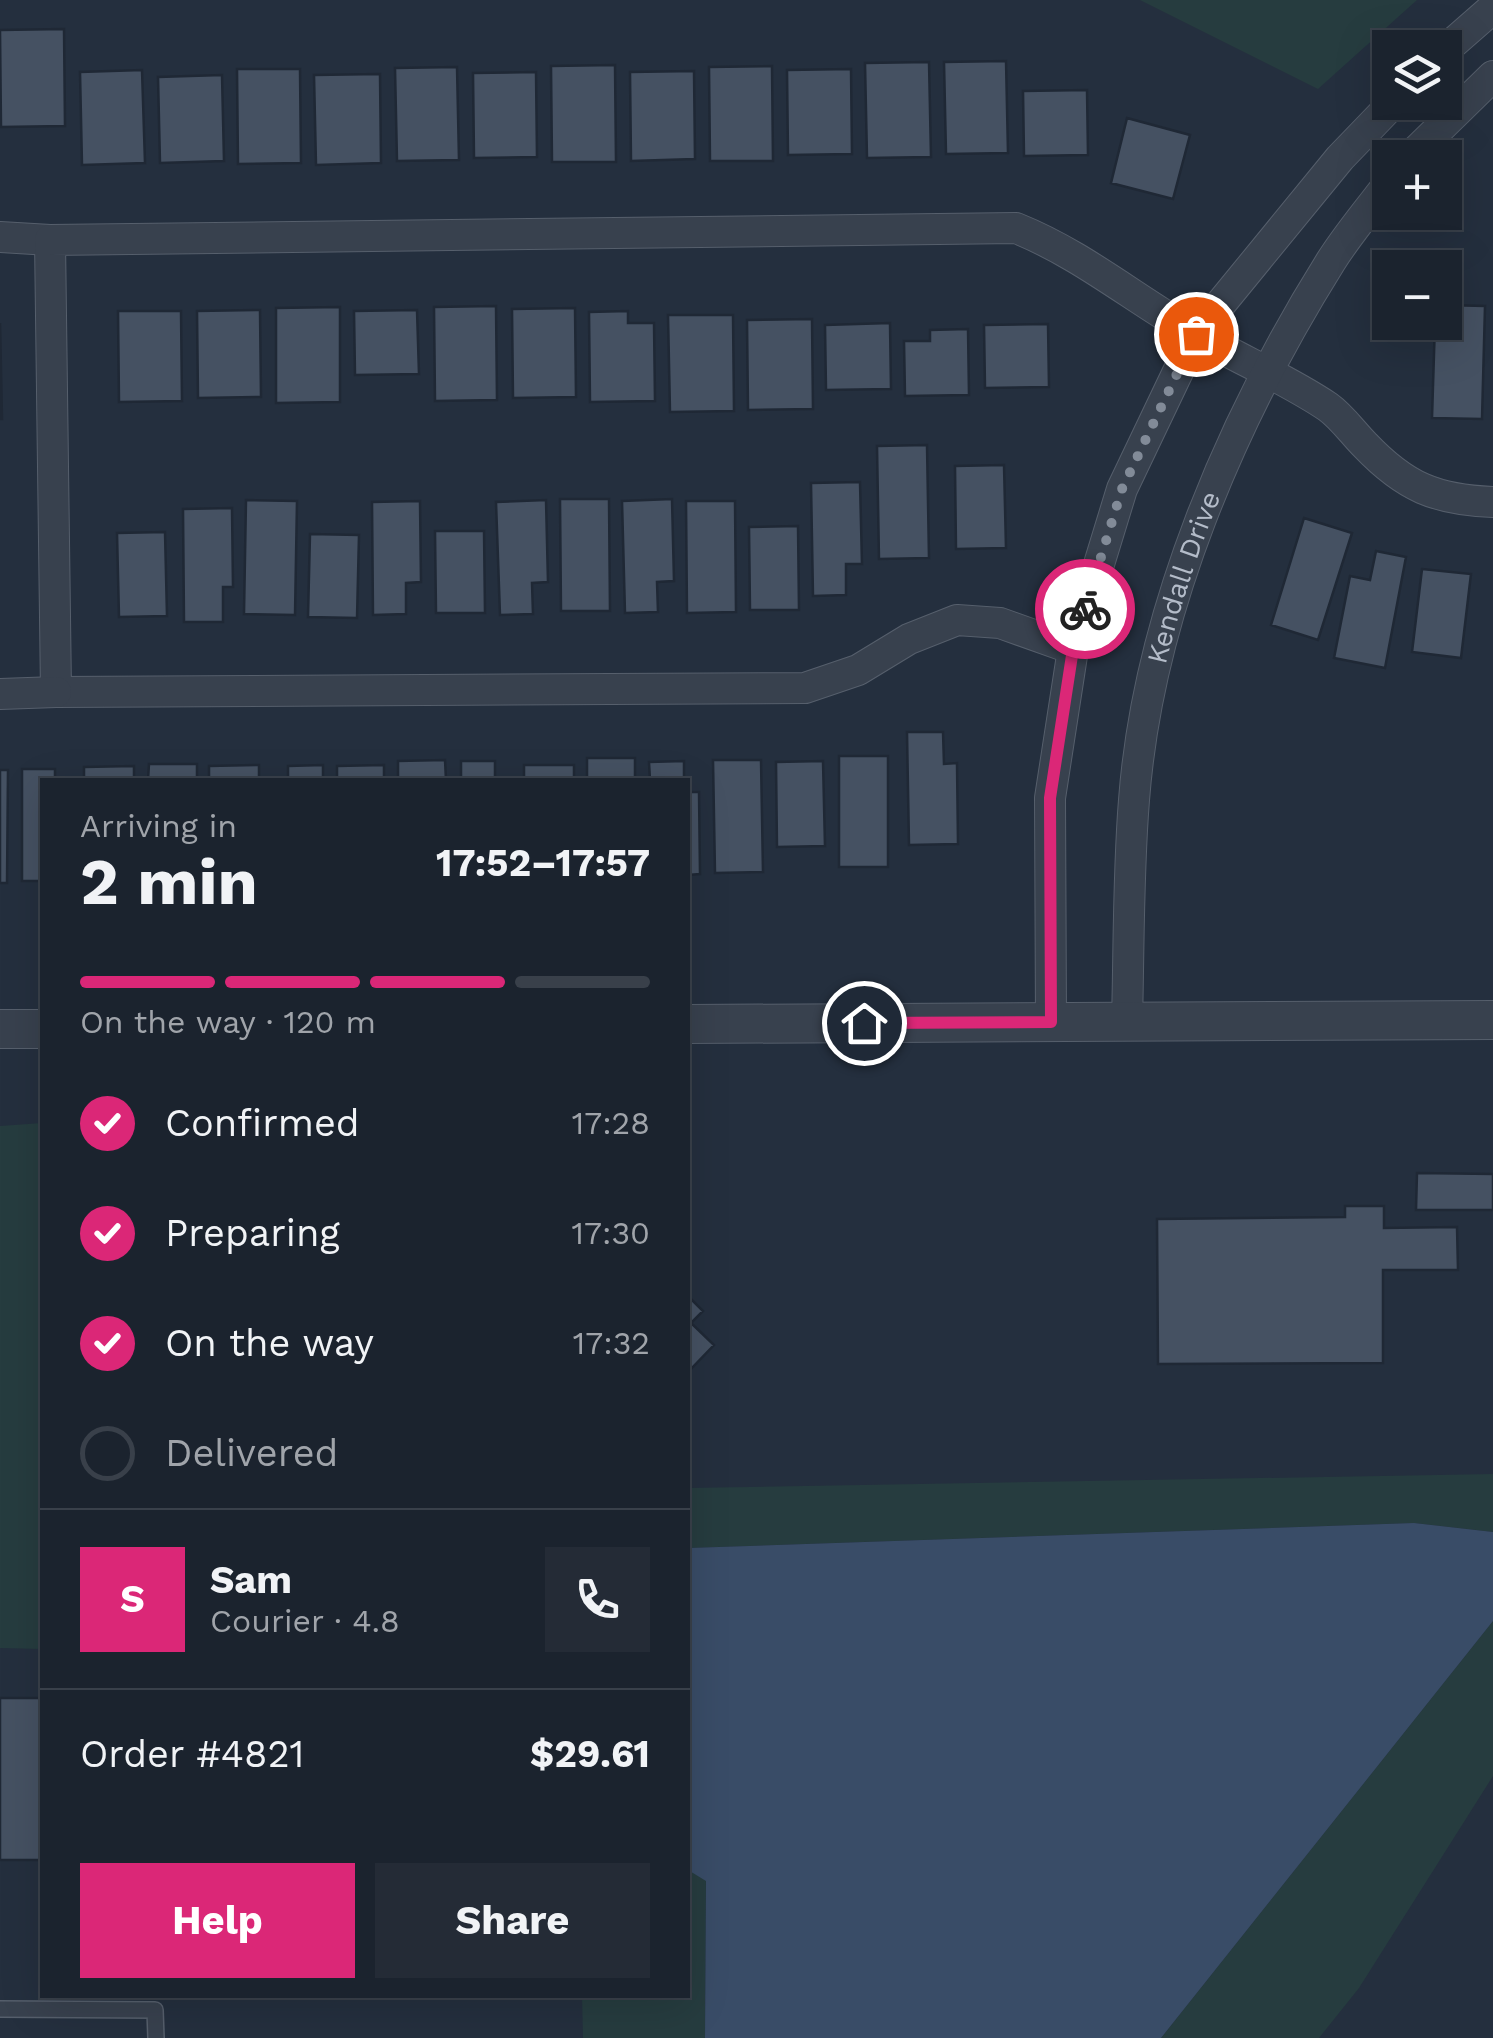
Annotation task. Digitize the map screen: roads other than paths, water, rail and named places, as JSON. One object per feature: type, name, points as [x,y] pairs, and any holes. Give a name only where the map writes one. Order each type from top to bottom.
[{"type":"street","points":[[1462,35],[1493,8]]},
{"type":"street","points":[[1427,140],[1493,76]]},
{"type":"street","points":[[1051,1022],[1050,798],[1073,649],[1122,489],[1196,334],[1340,158],[1377,120]]},
{"type":"street","name":"Kendall Drive","points":[[1127,1021],[1134,798],[1155,662],[1203,513],[1268,370],[1332,259],[1372,206]]},
{"type":"street","points":[[0,237],[50,240],[1016,228],[1070,252],[1196,334],[1268,370],[1332,410],[1395,475],[1430,494],[1493,502]]},
{"type":"street","points":[[50,240],[56,692]]},
{"type":"street","points":[[0,694],[805,688],[858,670],[909,639],[957,620],[1000,623],[1073,649]]},
{"type":"street","points":[[690,1024],[1493,1020]]},
{"type":"street","points":[[0,1029],[40,1029]]},
{"type":"lane","points":[[0,2009],[155,2010],[156,2038]]},
{"type":"water","points":[[1414,1523],[1493,1532],[1493,1621],[1161,2038],[705,2038],[706,1881],[690,1871],[690,1548]]}]
